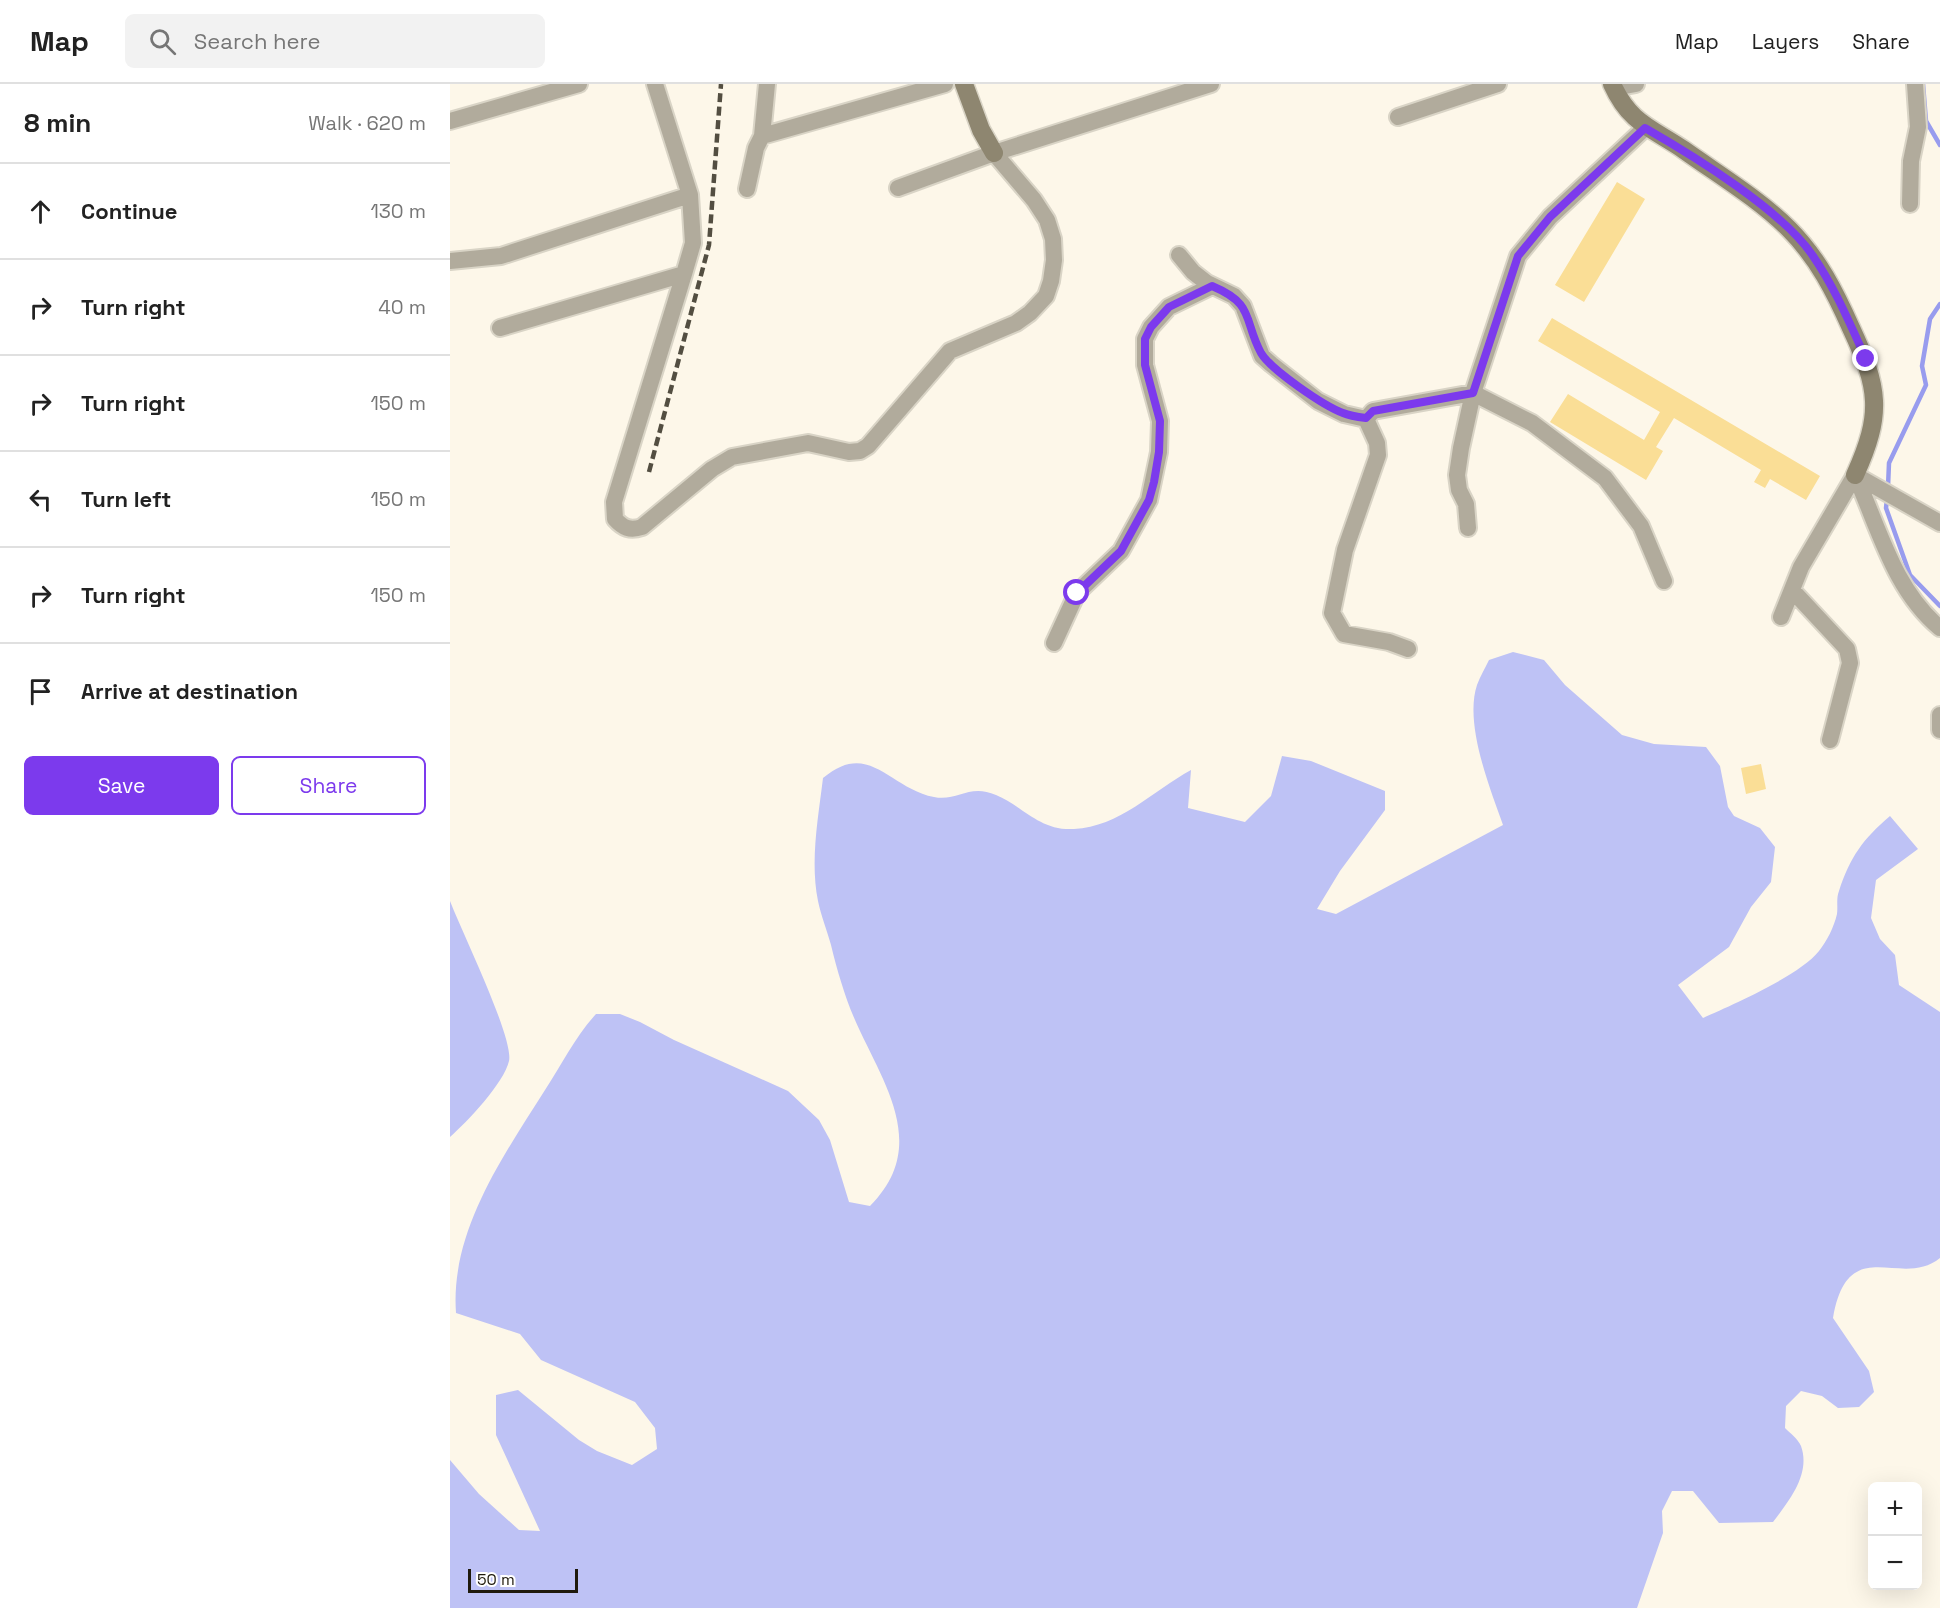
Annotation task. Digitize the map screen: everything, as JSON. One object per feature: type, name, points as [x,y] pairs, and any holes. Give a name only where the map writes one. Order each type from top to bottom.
[{"type":"street","points":[[450,121],[579,84]]},
{"type":"street","points":[[655,84],[690,195],[693,243],[614,502],[615,519],[621,526],[632,530],[642,527],[712,469],[732,457],[808,443],[849,452],[860,451],[868,446],[950,351],[1016,323],[1030,313],[1046,296],[1052,281],[1053,240],[1047,220],[1034,200],[994,153],[981,130],[964,84]]},
{"type":"street","points":[[747,189],[756,148],[762,136],[767,84]]},
{"type":"street","points":[[762,136],[945,84]]},
{"type":"street","points":[[898,188],[1168,90],[1210,84]]},
{"type":"street","points":[[1398,117],[1498,84]]},
{"type":"street","points":[[1636,84],[1613,86],[1630,113],[1645,128],[1681,148],[1766,209],[1812,254],[1831,285],[1866,359],[1875,389],[1874,418],[1867,448],[1855,475],[1801,567],[1781,616]]},
{"type":"street","points":[[1910,204],[1911,160],[1918,127],[1915,84]]},
{"type":"street","points":[[1468,528],[1466,504],[1459,489],[1457,475],[1473,393],[1518,256],[1550,217],[1645,128]]},
{"type":"street","points":[[450,261],[501,256],[690,195]]},
{"type":"street","points":[[1179,255],[1193,272],[1212,286],[1234,296],[1243,306],[1262,356],[1271,364],[1318,401],[1344,414],[1366,418]]},
{"type":"street","points":[[500,328],[684,274]]},
{"type":"street","points":[[1054,643],[1077,593],[1121,551],[1149,500],[1159,452],[1160,421],[1145,365],[1145,339],[1151,327],[1169,307],[1212,286]]},
{"type":"street","points":[[1366,418],[1373,411],[1473,393],[1532,423],[1605,478],[1641,526],[1664,581]]},
{"type":"street","points":[[1366,418],[1377,443],[1378,455],[1346,550],[1332,613],[1344,634],[1389,642],[1408,649]]},
{"type":"street","points":[[1855,475],[1940,523]]},
{"type":"street","points":[[1855,475],[1897,574],[1912,601],[1940,628]]},
{"type":"street","points":[[1792,590],[1847,649],[1850,663],[1830,740]]},
{"type":"street","points":[[1940,716],[1940,730]]},
{"type":"shaded area","points":[[1513,652],[1544,660],[1565,685],[1622,735],[1654,744],[1706,747],[1720,766],[1728,807],[1734,816],[1760,828],[1775,847],[1771,882],[1751,907],[1729,947],[1678,985],[1703,1018],[1782,979],[1797,970],[1819,951],[1834,924],[1838,894],[1853,858],[1872,833],[1890,816],[1918,849],[1876,880],[1871,918],[1880,939],[1895,955],[1899,985],[1940,1012],[1940,1258],[1925,1266],[1909,1269],[1878,1267],[1863,1269],[1851,1276],[1840,1292],[1833,1318],[1869,1371],[1874,1392],[1859,1407],[1838,1408],[1822,1396],[1801,1391],[1786,1406],[1785,1428],[1801,1446],[1803,1467],[1797,1487],[1773,1522],[1719,1523],[1693,1491],[1672,1491],[1662,1511],[1663,1533],[1637,1608],[450,1608],[450,1460],[479,1494],[519,1530],[540,1531],[496,1435],[496,1395],[518,1390],[579,1440],[597,1451],[632,1465],[657,1449],[655,1428],[635,1402],[541,1360],[520,1334],[456,1313],[456,1283],[462,1253],[483,1195],[513,1141],[569,1051],[596,1014],[620,1014],[640,1022],[674,1040],[788,1091],[819,1120],[830,1140],[849,1202],[870,1206],[887,1185],[896,1163],[899,1141],[897,1119],[881,1075],[847,1000],[818,901],[815,855],[823,778],[839,767],[853,763],[866,764],[918,792],[934,797],[950,797],[978,791],[987,792],[1006,800],[1051,826],[1074,829],[1090,827],[1121,815],[1191,770],[1188,808],[1245,822],[1271,796],[1282,756],[1311,761],[1385,791],[1385,810],[1340,871],[1317,909],[1336,914],[1503,825],[1480,756],[1476,737],[1474,701],[1477,685],[1489,660]]},
{"type":"shaded area","points":[[450,901],[486,983],[503,1030],[509,1061],[493,1091],[450,1137]]},
{"type":"building","points":[[1617,182],[1645,199],[1584,302],[1555,285]]},
{"type":"building","points":[[1552,318],[1820,476],[1806,500],[1770,479],[1765,488],[1754,482],[1761,470],[1674,418],[1656,447],[1663,451],[1646,480],[1550,422],[1568,394],[1644,440],[1660,412],[1538,341]]},
{"type":"building","points":[[1761,764],[1766,789],[1746,794],[1741,768]]},
{"type":"waterway","points":[[1923,84],[1926,121],[1940,145]]},
{"type":"waterway","points":[[1888,487],[1889,463],[1926,385],[1922,366],[1930,319],[1940,304]]},
{"type":"waterway","points":[[1887,499],[1886,508],[1910,575],[1940,606]]},
{"type":"railway","points":[[649,472],[709,245],[721,84]]},
{"type":"route","points":[[1077,593],[1093,575],[1121,551],[1149,500],[1159,452],[1160,421],[1143,354],[1145,339],[1151,327],[1169,307],[1212,286],[1234,296],[1243,306],[1249,318],[1262,356],[1318,401],[1344,414],[1366,418],[1373,411],[1473,393],[1518,256],[1550,217],[1645,128],[1681,148],[1766,209],[1788,228],[1812,254],[1831,285],[1866,359]]}]
